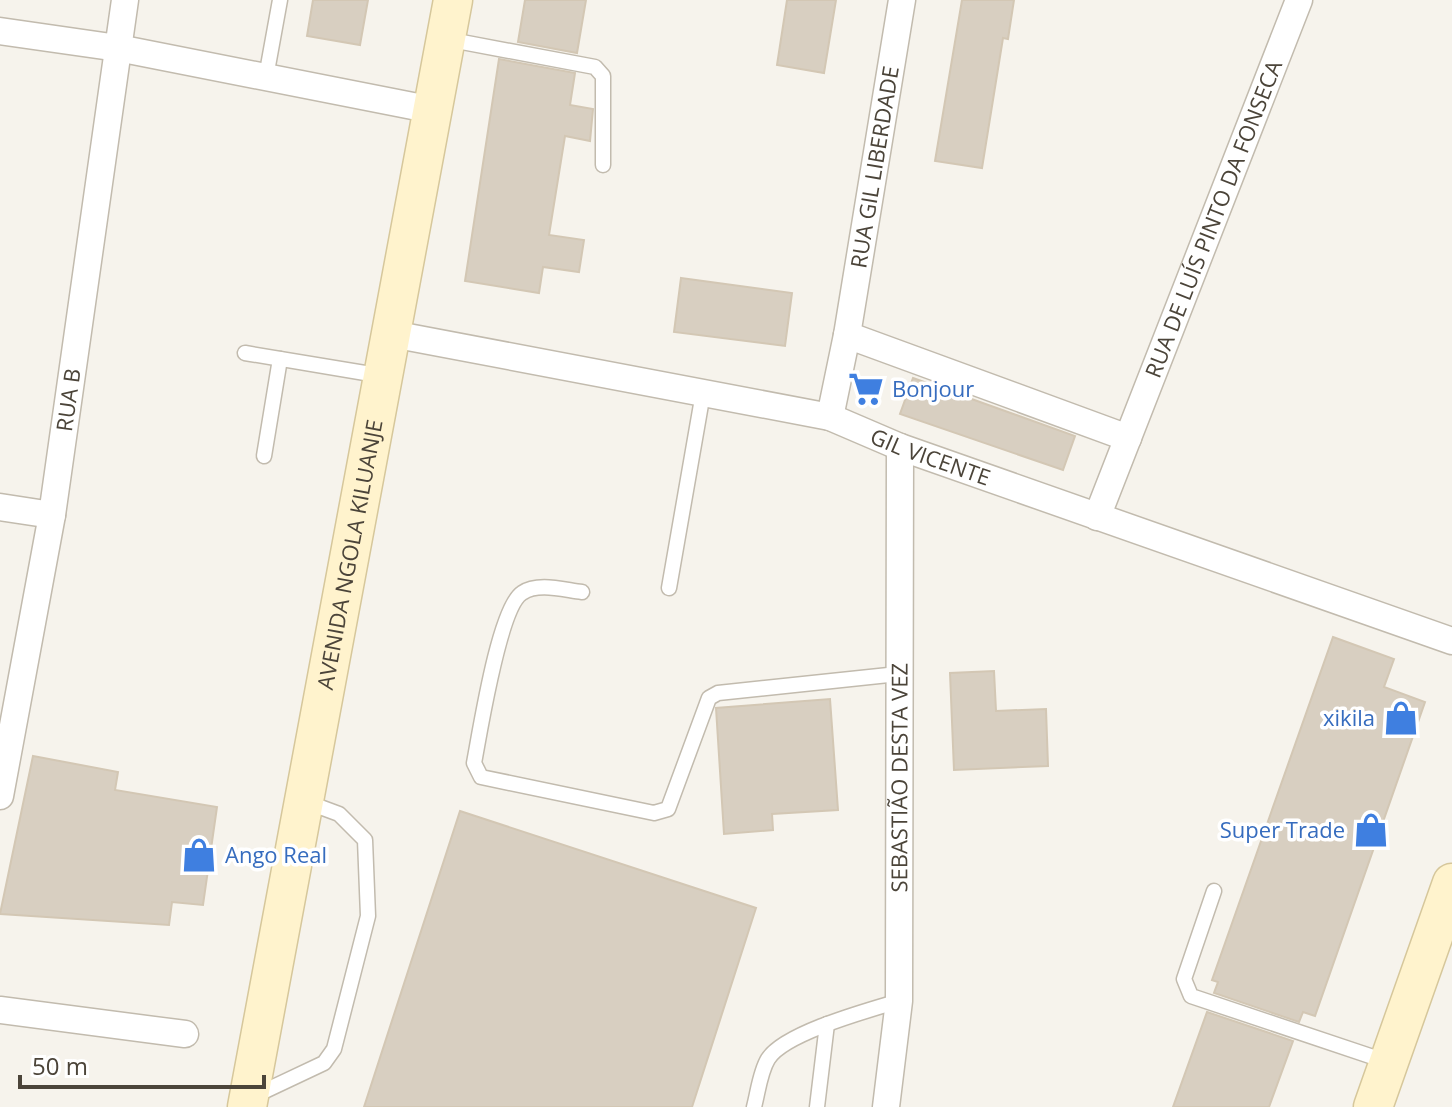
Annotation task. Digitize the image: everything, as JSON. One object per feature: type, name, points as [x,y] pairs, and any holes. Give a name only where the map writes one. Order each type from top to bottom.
[{"type":"main road","name":"AVENIDA NGOLA KILUANJE","points":[[247,1103],[453,0]]},
{"type":"main road","points":[[1373,1107],[1452,883]]},
{"type":"street","name":"RUA B","points":[[0,796],[52,515],[125,0]]},
{"type":"street","name":"RUA GIL LIBERDADE","points":[[830,417],[847,335],[902,0]]},
{"type":"street","name":"RUA DE LUÍS PINTO DA FONSECA","points":[[1097,517],[1299,0]]},
{"type":"street","points":[[0,31],[118,48],[433,110]]},
{"type":"street","name":"GIL VICENTE","points":[[392,334],[830,417],[900,447],[1452,641]]},
{"type":"street","points":[[847,335],[1128,438]]},
{"type":"street","name":"SEBASTIÃO DESTA VEZ","points":[[886,1107],[899,1001],[900,447]]},
{"type":"street","points":[[0,507],[52,515]]},
{"type":"street","points":[[0,1010],[185,1034]]},
{"type":"lane","points":[[266,77],[280,0]]},
{"type":"lane","points":[[446,39],[595,67],[603,76],[603,165]]},
{"type":"lane","points":[[245,353],[385,377]]},
{"type":"lane","points":[[264,456],[280,359]]},
{"type":"lane","points":[[669,588],[703,393]]},
{"type":"lane","points":[[582,592],[536,587],[519,594],[511,607],[501,635],[474,763],[481,777],[654,813],[668,809],[709,698],[718,693],[898,674]]},
{"type":"lane","points":[[247,1103],[324,1063],[334,1049],[368,916],[365,840],[339,814],[304,801]]},
{"type":"lane","points":[[1214,891],[1184,979],[1191,996],[1390,1062]]},
{"type":"lane","points":[[754,1107],[768,1058],[800,1036],[827,1024],[899,1001]]},
{"type":"lane","points":[[817,1107],[827,1024]]},
{"type":"building","points":[[313,0],[368,0],[360,45],[307,36]]},
{"type":"building","points":[[525,0],[586,0],[577,53],[518,42]]},
{"type":"building","points":[[787,0],[836,0],[824,73],[777,65]]},
{"type":"building","points":[[962,0],[1014,0],[1008,39],[1003,38],[982,168],[935,161]]},
{"type":"building","points":[[499,59],[575,73],[570,105],[593,109],[590,141],[565,136],[549,235],[584,240],[579,272],[543,267],[539,293],[465,281]]},
{"type":"building","points":[[681,278],[792,293],[785,346],[674,332]]},
{"type":"building","points":[[913,378],[1075,436],[1063,470],[900,414]]},
{"type":"building","points":[[1333,637],[1394,659],[1384,687],[1425,702],[1315,1016],[1303,1012],[1299,1022],[1214,993],[1218,982],[1212,980]]},
{"type":"building","points":[[994,671],[996,711],[1046,709],[1048,766],[954,770],[950,673]]},
{"type":"building","points":[[830,699],[838,810],[772,814],[773,830],[724,834],[716,708]]},
{"type":"building","points":[[33,756],[118,772],[115,790],[217,807],[203,905],[172,902],[169,925],[0,914]]},
{"type":"building","points":[[460,811],[756,908],[692,1107],[364,1107]]},
{"type":"building","points":[[1207,1012],[1293,1041],[1269,1107],[1173,1107]]},
{"type":"place","name":"Bonjour","points":[[866,389]]},
{"type":"place","name":"xikila","points":[[1401,718]]},
{"type":"place","name":"Super Trade","points":[[1371,830]]},
{"type":"place","name":"Ango Real","points":[[199,855]]}]
